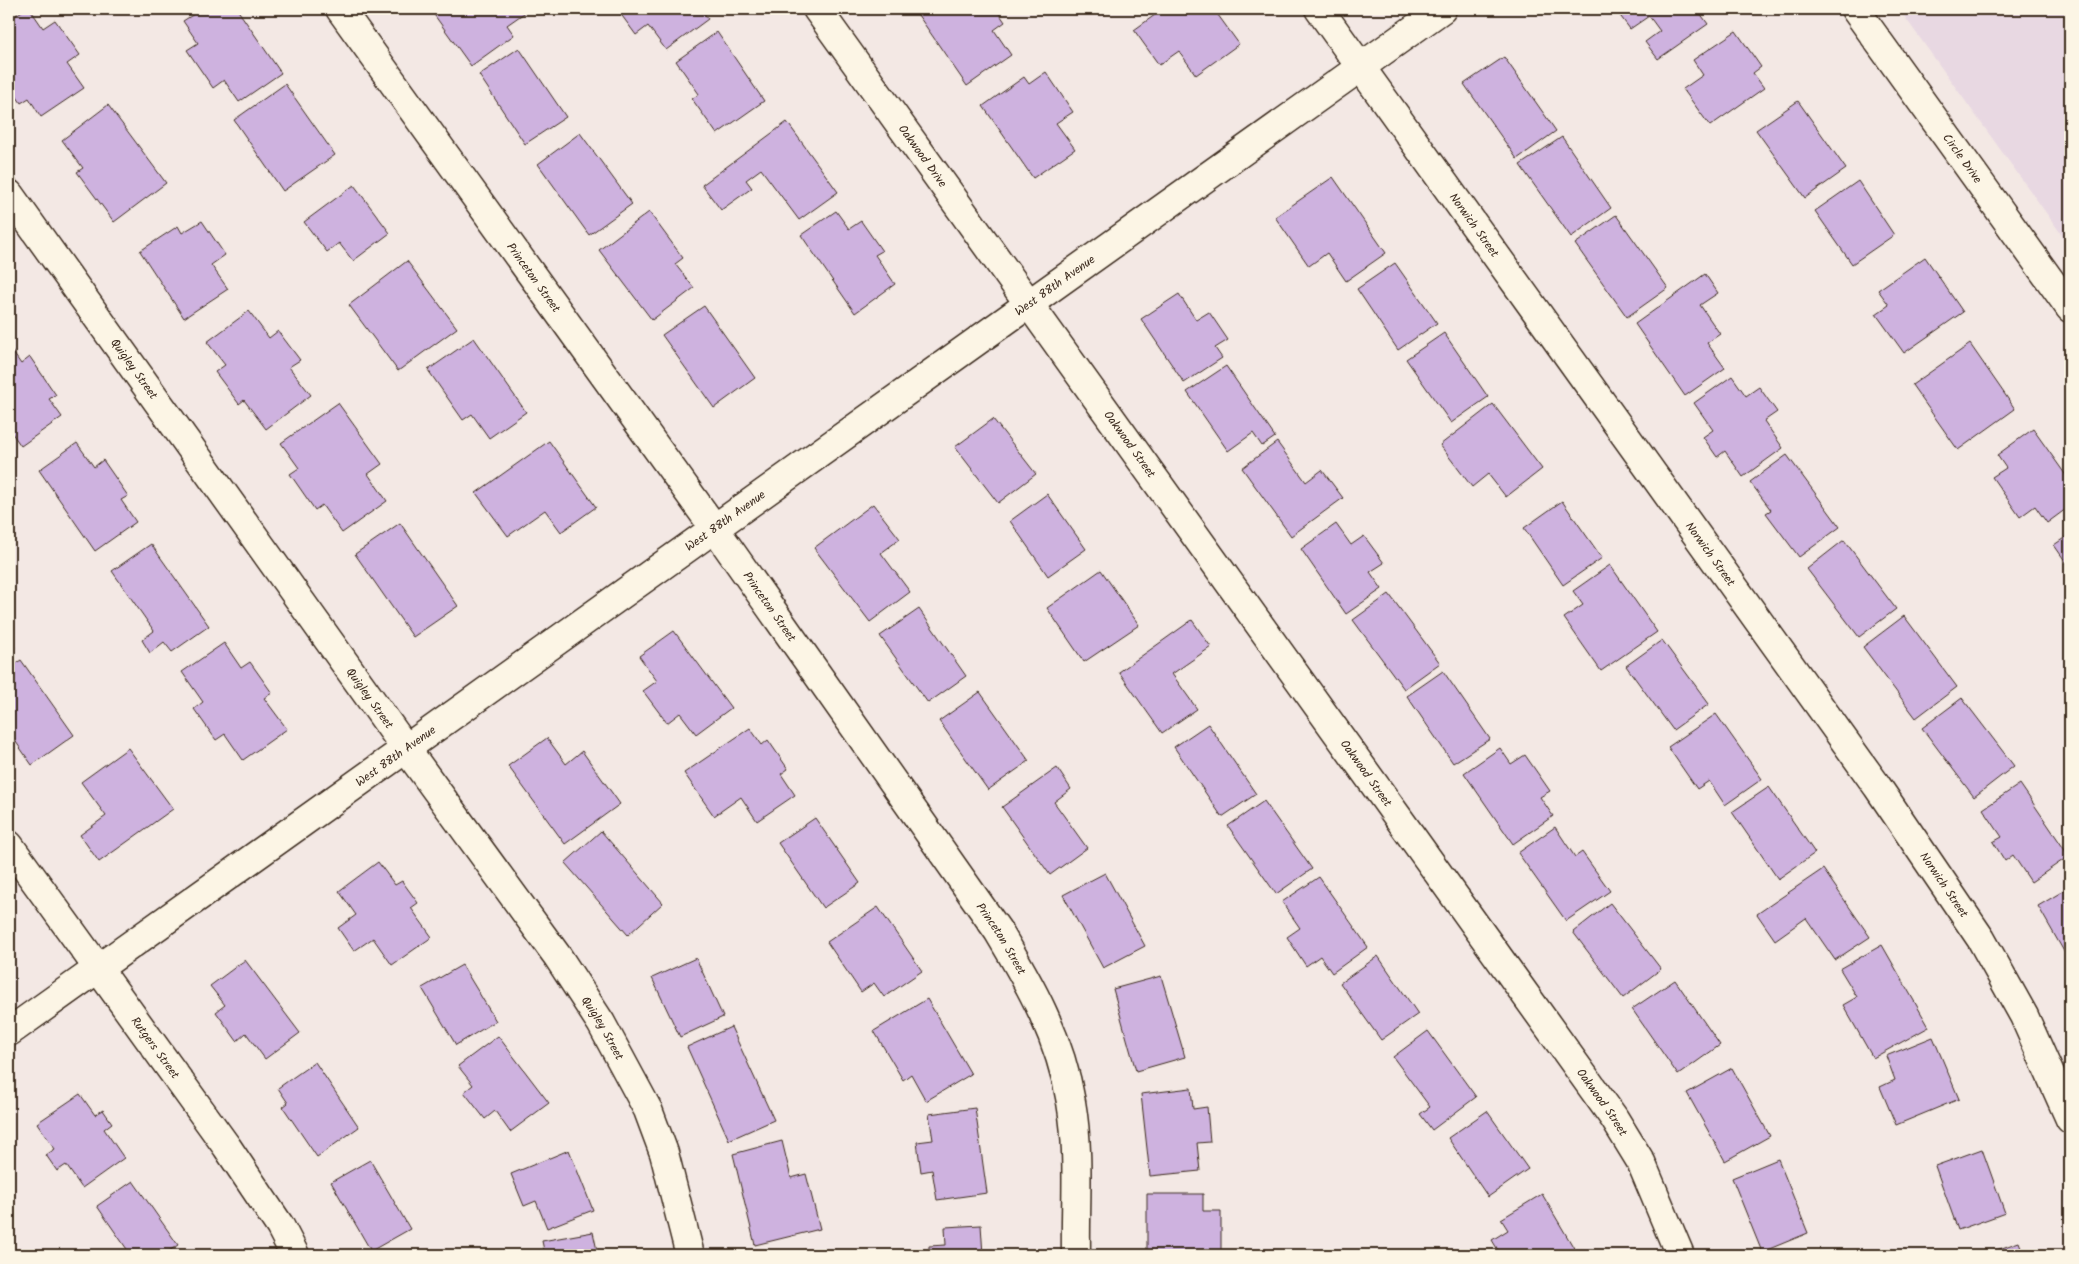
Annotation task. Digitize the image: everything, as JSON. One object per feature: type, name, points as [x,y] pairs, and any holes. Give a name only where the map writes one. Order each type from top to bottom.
[{"type":"street","name":"Princeton Street","points":[[340,9],[716,529],[998,931],[1035,994],[1056,1046],[1071,1101],[1076,1170],[1076,1255]]},
{"type":"street","name":"Oakwood Drive","points":[[817,9],[1028,305]]},
{"type":"street","name":"Norwich Street","points":[[1319,9],[1877,786],[1981,939],[2024,1016],[2070,1120]]},
{"type":"street","name":"West 88th Avenue","points":[[9,1032],[1442,9]]},
{"type":"street","name":"Circle Drive","points":[[1856,9],[2070,308]]},
{"type":"street","name":"Quigley Street","points":[[9,194],[406,750],[558,957],[602,1023],[648,1110],[664,1153],[690,1255]]},
{"type":"street","name":"Oakwood Street","points":[[1028,305],[1614,1118],[1641,1162],[1680,1255]]},
{"type":"street","name":"Rutgers Street","points":[[9,845],[227,1147],[280,1226],[295,1255]]},
{"type":"shaded area","points":[[1899,9],[2070,9],[2070,246]]},
{"type":"building","points":[[25,9],[30,9],[43,28],[55,20],[80,55],[67,64],[84,88],[41,117],[29,98],[21,103],[9,85],[9,20]]},
{"type":"building","points":[[175,9],[187,9],[179,14]]},
{"type":"building","points":[[202,9],[237,9],[281,73],[239,102],[224,80],[213,88],[187,50],[198,43],[183,21]]},
{"type":"building","points":[[430,9],[530,9],[507,25],[514,35],[471,66]]},
{"type":"building","points":[[617,9],[701,9],[708,19],[666,50],[648,26],[636,35]]},
{"type":"building","points":[[927,9],[996,9],[1005,22],[994,30],[1011,55],[967,86],[918,15]]},
{"type":"building","points":[[1157,9],[1224,9],[1218,15],[1239,44],[1196,75],[1179,51],[1159,65],[1134,30],[1159,12]]},
{"type":"building","points":[[1615,9],[1697,9],[1708,24],[1658,59],[1645,42],[1660,31],[1649,16],[1630,29]]},
{"type":"building","points":[[1736,31],[1761,67],[1753,73],[1764,88],[1710,126],[1683,89],[1703,75],[1693,60]]},
{"type":"building","points":[[717,32],[764,101],[717,134],[692,99],[699,94],[676,61]]},
{"type":"building","points":[[519,48],[566,117],[525,144],[479,75]]},
{"type":"building","points":[[1504,57],[1556,131],[1517,159],[1464,84]]},
{"type":"building","points":[[1046,72],[1073,112],[1056,123],[1075,149],[1033,178],[983,106],[1024,77],[1029,84]]},
{"type":"building","points":[[285,84],[335,155],[283,191],[234,120]]},
{"type":"building","points":[[1798,101],[1846,169],[1805,198],[1756,130]]},
{"type":"building","points":[[108,105],[166,183],[114,222],[77,172],[83,168],[62,140]]},
{"type":"building","points":[[787,122],[838,192],[799,220],[761,169],[746,180],[752,188],[721,210],[702,185]]},
{"type":"building","points":[[580,133],[632,204],[589,235],[538,164]]},
{"type":"building","points":[[1562,137],[1611,208],[1571,237],[1520,165]]},
{"type":"building","points":[[1333,177],[1386,253],[1346,281],[1327,253],[1309,266],[1275,217]]},
{"type":"building","points":[[1858,181],[1894,235],[1852,264],[1815,211]]},
{"type":"building","points":[[354,185],[390,233],[353,261],[339,243],[327,252],[304,222]]},
{"type":"building","points":[[836,211],[849,229],[861,221],[882,251],[875,255],[895,284],[855,313],[801,235]]},
{"type":"building","points":[[649,212],[683,258],[675,264],[694,288],[652,320],[599,250]]},
{"type":"building","points":[[1616,215],[1668,288],[1627,317],[1575,244]]},
{"type":"building","points":[[202,221],[225,255],[211,265],[228,289],[184,318],[140,251],[178,226],[182,233]]},
{"type":"building","points":[[1925,257],[1963,312],[1904,353],[1876,314],[1889,305],[1878,290]]},
{"type":"building","points":[[407,261],[457,328],[398,371],[349,305]]},
{"type":"building","points":[[1395,263],[1437,323],[1398,350],[1357,289]]},
{"type":"building","points":[[1705,274],[1718,293],[1700,305],[1720,334],[1707,343],[1725,368],[1685,396],[1635,324]]},
{"type":"building","points":[[1179,294],[1196,320],[1209,312],[1228,340],[1215,348],[1222,358],[1184,383],[1141,319]]},
{"type":"building","points":[[704,306],[755,378],[714,408],[662,335]]},
{"type":"building","points":[[249,311],[269,338],[278,331],[300,360],[289,367],[311,395],[266,429],[244,400],[239,404],[215,372],[225,365],[207,342]]},
{"type":"building","points":[[1444,333],[1488,397],[1451,423],[1406,359]]},
{"type":"building","points":[[474,338],[526,412],[489,438],[472,414],[463,420],[428,370]]},
{"type":"building","points":[[1970,344],[2015,409],[1958,450],[1912,385]]},
{"type":"building","points":[[9,347],[21,364],[30,357],[56,395],[49,399],[62,417],[21,446],[9,429]]},
{"type":"building","points":[[1226,366],[1275,437],[1262,446],[1253,433],[1228,451],[1187,392]]},
{"type":"building","points":[[1732,376],[1746,396],[1759,387],[1777,412],[1764,421],[1783,448],[1743,477],[1725,451],[1717,457],[1703,437],[1713,430],[1694,403]]},
{"type":"building","points":[[338,403],[382,464],[368,474],[387,501],[342,533],[322,505],[315,510],[290,474],[299,468],[281,443]]},
{"type":"building","points":[[1493,404],[1542,469],[1506,497],[1488,474],[1472,487],[1440,445]]},
{"type":"building","points":[[993,419],[1036,474],[998,503],[955,447]]},
{"type":"building","points":[[2033,429],[2070,481],[2070,506],[2047,523],[2035,506],[2020,517],[1992,477],[2006,468],[1997,455]]},
{"type":"building","points":[[549,441],[596,507],[561,532],[545,510],[508,536],[476,493]]},
{"type":"building","points":[[1277,442],[1306,482],[1322,470],[1343,498],[1291,536],[1242,468]]},
{"type":"building","points":[[77,443],[94,467],[103,460],[128,496],[121,500],[136,522],[95,551],[39,470]]},
{"type":"building","points":[[1787,455],[1840,527],[1799,557],[1766,513],[1771,510],[1750,482]]},
{"type":"building","points":[[1047,494],[1086,549],[1048,576],[1010,521]]},
{"type":"building","points":[[1562,501],[1602,558],[1563,585],[1524,528]]},
{"type":"building","points":[[873,504],[900,539],[881,553],[910,592],[870,622],[814,548]]},
{"type":"building","points":[[400,523],[458,606],[413,637],[355,554]]},
{"type":"building","points":[[1336,524],[1351,545],[1364,536],[1384,563],[1370,572],[1382,589],[1346,614],[1301,549]]},
{"type":"building","points":[[2070,534],[2070,568],[2054,545]]},
{"type":"building","points":[[1844,540],[1896,609],[1859,637],[1807,569]]},
{"type":"building","points":[[151,544],[209,626],[172,652],[164,642],[150,653],[142,640],[154,631],[112,571]]},
{"type":"building","points":[[1610,565],[1657,632],[1601,671],[1564,618],[1583,605],[1573,591]]},
{"type":"building","points":[[1101,570],[1139,625],[1084,662],[1047,608]]},
{"type":"building","points":[[1389,594],[1440,663],[1404,689],[1353,620]]},
{"type":"building","points":[[919,609],[966,676],[928,703],[880,636]]},
{"type":"building","points":[[1904,616],[1957,687],[1916,718],[1863,647]]},
{"type":"building","points":[[1192,620],[1211,647],[1172,674],[1197,709],[1162,733],[1119,672]]},
{"type":"building","points":[[674,631],[731,708],[696,734],[680,713],[667,723],[643,691],[657,681],[639,656]]},
{"type":"building","points":[[9,638],[15,648],[9,653]]},
{"type":"building","points":[[1662,640],[1709,704],[1673,730],[1626,666]]},
{"type":"building","points":[[224,643],[241,668],[250,662],[272,693],[264,698],[287,729],[243,760],[225,734],[216,740],[194,709],[203,702],[182,672]]},
{"type":"building","points":[[21,660],[74,735],[32,765],[9,732],[9,668]]},
{"type":"building","points":[[1443,671],[1490,739],[1453,763],[1407,696]]},
{"type":"building","points":[[980,692],[1029,761],[988,790],[939,721]]},
{"type":"building","points":[[1962,698],[2014,766],[1974,797],[1922,728]]},
{"type":"building","points":[[1716,714],[1762,779],[1725,805],[1709,781],[1697,789],[1668,747]]},
{"type":"building","points":[[1208,724],[1256,794],[1222,817],[1174,747]]},
{"type":"building","points":[[750,728],[762,745],[768,740],[788,769],[781,774],[795,795],[757,821],[741,797],[714,816],[684,773]]},
{"type":"building","points":[[547,738],[566,764],[582,751],[620,804],[565,844],[508,766]]},
{"type":"building","points":[[128,748],[173,809],[99,862],[80,835],[106,816],[81,782]]},
{"type":"building","points":[[1500,748],[1511,764],[1525,755],[1550,791],[1540,797],[1553,816],[1513,844],[1464,773]]},
{"type":"building","points":[[1057,768],[1071,789],[1054,802],[1087,848],[1050,875],[1002,807]]},
{"type":"building","points":[[2020,784],[2069,856],[2031,882],[2013,855],[2005,861],[1993,842],[2002,837],[1983,809]]},
{"type":"building","points":[[1769,787],[1815,853],[1778,879],[1732,812]]},
{"type":"building","points":[[1264,801],[1312,869],[1276,894],[1228,826]]},
{"type":"building","points":[[815,818],[860,883],[823,908],[778,843]]},
{"type":"building","points":[[1555,827],[1575,857],[1582,852],[1610,891],[1566,921],[1518,853]]},
{"type":"building","points":[[601,831],[663,903],[628,935],[565,863]]},
{"type":"building","points":[[378,862],[395,885],[402,881],[418,903],[411,908],[432,937],[392,965],[373,938],[354,951],[338,928],[356,915],[339,891]]},
{"type":"building","points":[[1823,869],[1870,937],[1835,960],[1806,918],[1775,940],[1757,914]]},
{"type":"building","points":[[1105,873],[1145,946],[1103,968],[1063,895]]},
{"type":"building","points":[[1319,877],[1368,947],[1332,973],[1320,956],[1306,966],[1287,937],[1300,928],[1282,902]]},
{"type":"building","points":[[2070,887],[2070,962],[2038,906]]},
{"type":"building","points":[[1610,903],[1661,969],[1623,998],[1573,932]]},
{"type":"building","points":[[878,907],[922,971],[884,997],[874,983],[861,992],[827,942]]},
{"type":"building","points":[[1882,945],[1929,1027],[1873,1058],[1843,1005],[1857,997],[1840,969]]},
{"type":"building","points":[[1378,956],[1418,1014],[1381,1040],[1340,983]]},
{"type":"building","points":[[696,958],[723,1017],[680,1037],[652,978]]},
{"type":"building","points":[[245,960],[300,1033],[265,1059],[246,1033],[237,1041],[216,1012],[225,1005],[210,986]]},
{"type":"building","points":[[462,965],[496,1021],[456,1045],[422,988]]},
{"type":"building","points":[[1161,976],[1185,1057],[1136,1071],[1113,989]]},
{"type":"building","points":[[1675,980],[1720,1045],[1678,1075],[1632,1009]]},
{"type":"building","points":[[927,999],[971,1074],[926,1101],[911,1074],[903,1080],[874,1031]]},
{"type":"building","points":[[731,1027],[774,1120],[729,1140],[687,1047]]},
{"type":"building","points":[[1428,1031],[1476,1097],[1432,1130],[1420,1114],[1430,1107],[1393,1057]]},
{"type":"building","points":[[498,1036],[549,1103],[510,1132],[495,1111],[485,1119],[464,1092],[473,1085],[458,1066]]},
{"type":"building","points":[[1933,1037],[1959,1099],[1896,1125],[1880,1087],[1895,1080],[1886,1056]]},
{"type":"building","points":[[315,1062],[359,1127],[317,1157],[283,1107],[288,1103],[278,1088]]},
{"type":"building","points":[[1732,1068],[1770,1136],[1725,1161],[1687,1093]]},
{"type":"building","points":[[1191,1088],[1193,1109],[1207,1107],[1210,1142],[1197,1143],[1200,1171],[1150,1176],[1141,1094]]},
{"type":"building","points":[[80,1094],[95,1115],[103,1110],[112,1123],[104,1129],[124,1158],[82,1188],[66,1165],[57,1171],[46,1155],[55,1149],[37,1123]]},
{"type":"building","points":[[975,1108],[987,1193],[937,1200],[932,1170],[921,1172],[917,1142],[933,1140],[929,1114]]},
{"type":"building","points":[[1487,1111],[1528,1169],[1488,1197],[1448,1138]]},
{"type":"building","points":[[782,1141],[791,1178],[806,1174],[820,1229],[755,1245],[733,1154]]},
{"type":"building","points":[[1982,1149],[2005,1213],[1958,1230],[1935,1166]]},
{"type":"building","points":[[569,1150],[593,1210],[547,1228],[536,1201],[524,1206],[511,1174]]},
{"type":"building","points":[[1778,1159],[1808,1233],[1762,1252],[1732,1178]]},
{"type":"building","points":[[370,1160],[410,1229],[371,1251],[331,1182]]},
{"type":"building","points":[[133,1181],[178,1245],[163,1255],[131,1255],[97,1206]]},
{"type":"building","points":[[1147,1194],[1203,1194],[1203,1211],[1221,1211],[1221,1255],[1147,1255]]},
{"type":"building","points":[[1542,1194],[1578,1255],[1501,1255],[1492,1240],[1508,1230],[1501,1219]]},
{"type":"building","points":[[981,1225],[983,1255],[929,1255],[929,1246],[946,1245],[945,1227]]},
{"type":"building","points":[[593,1232],[598,1255],[545,1255],[542,1241]]},
{"type":"building","points":[[2019,1242],[2024,1255],[1982,1255]]},
{"type":"building","points":[[1815,1251],[1817,1255],[1804,1255]]}]
